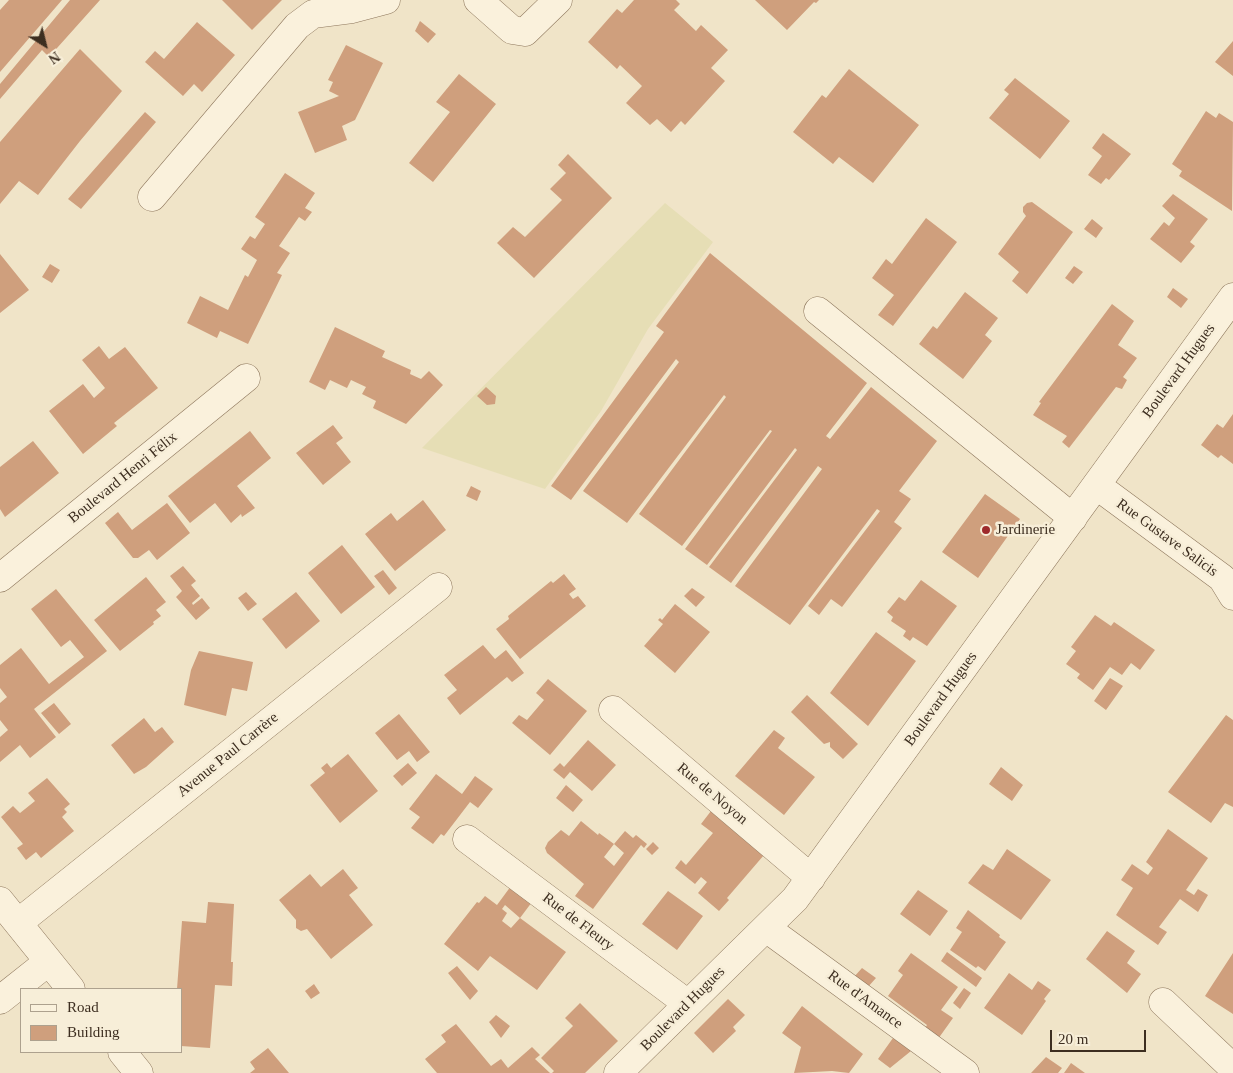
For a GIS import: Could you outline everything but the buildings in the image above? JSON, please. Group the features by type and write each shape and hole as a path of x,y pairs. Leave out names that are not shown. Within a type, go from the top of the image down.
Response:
{"street":[{"path":"152,197 298,26 313,14 352,10 386,0"},
{"path":"478,0 512,30 525,32 558,0"},
{"name":"Boulevard Hugues","path":"618,1073 795,899 1233,297"},
{"path":"818,311 1038,492 1073,518"},
{"name":"Boulevard Henri Félix","path":"0,578 246,378"},
{"name":"Rue Gustave Salicis","path":"1096,485 1222,578 1233,596"},
{"name":"Avenue Paul Carrère","path":"18,923 438,587"},
{"name":"Rue de Noyon","path":"613,710 811,878"},
{"name":"Rue de Fleury","path":"467,840 688,1004"},
{"path":"0,901 70,988"},
{"name":"Rue d'Amance","path":"766,928 965,1073"},
{"path":"0,1000 48,962"},
{"path":"1163,1002 1233,1068"},
{"path":"123,1053 139,1073"}],"shaded area":[{"path":"665,203 713,242 648,329 601,411 545,489 422,448"}],"place":[{"name":"Jardinerie","path":"986,530"}]}
